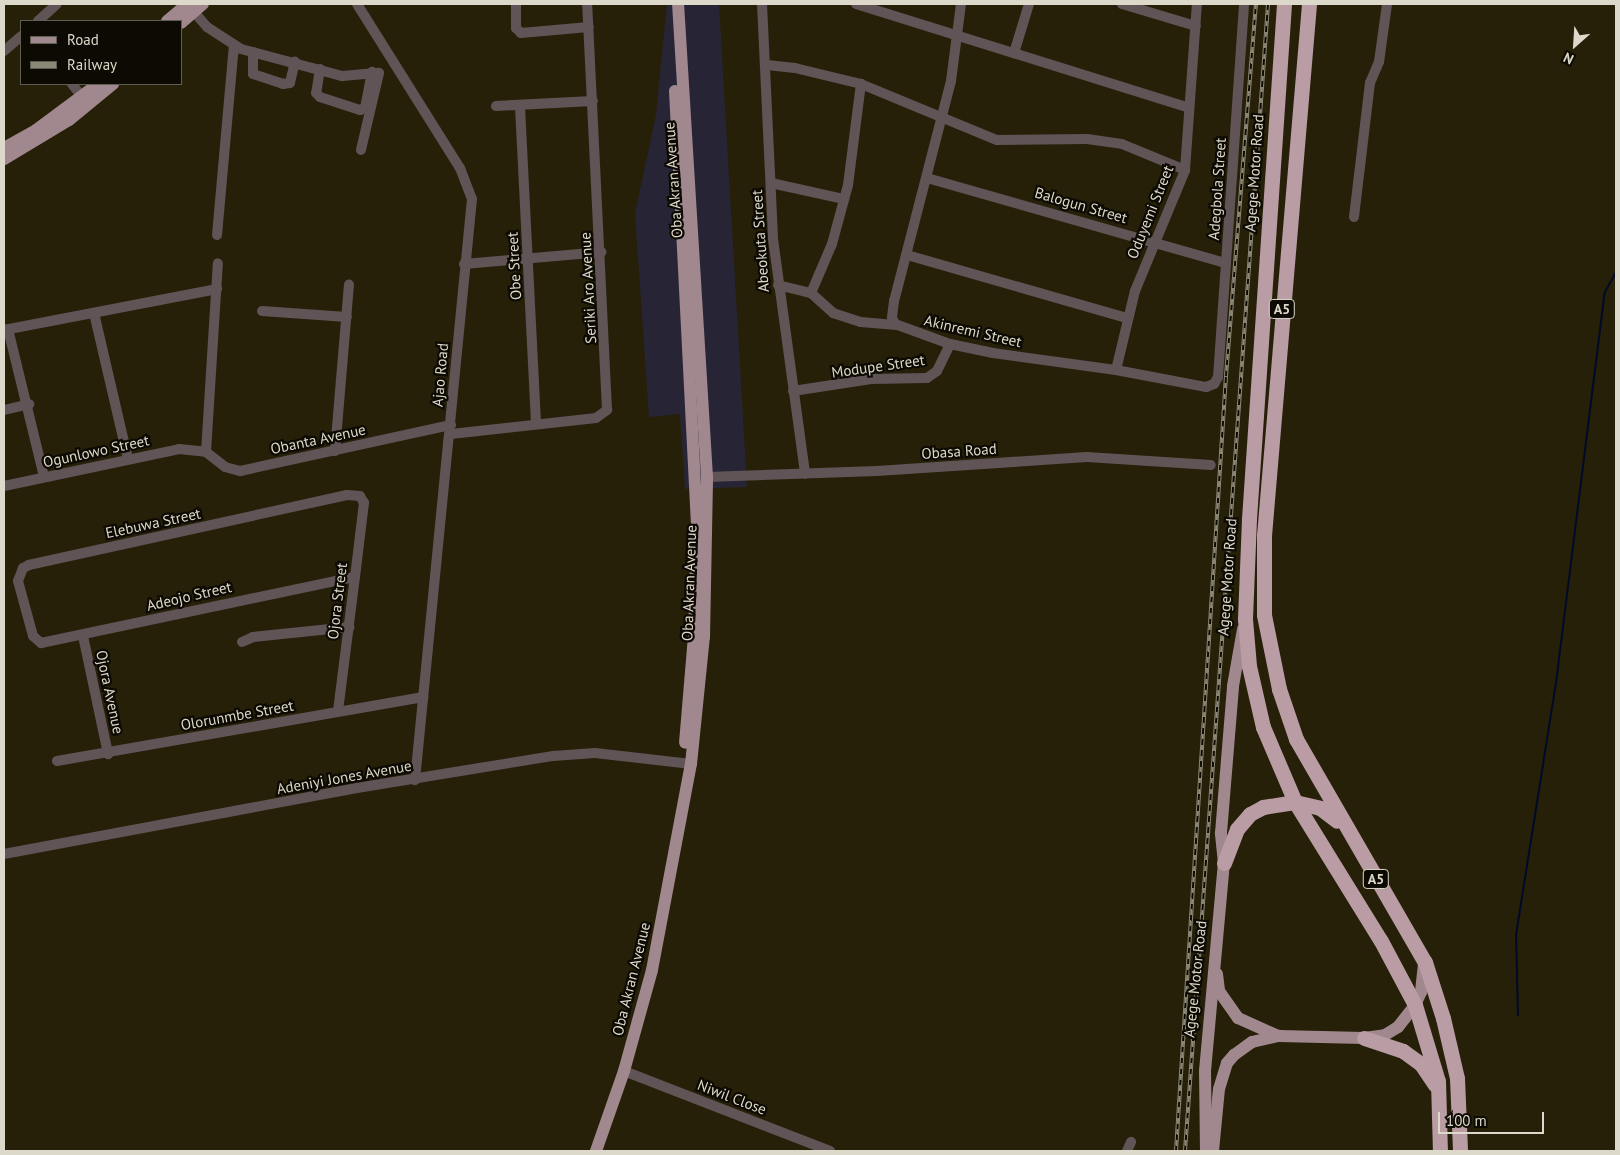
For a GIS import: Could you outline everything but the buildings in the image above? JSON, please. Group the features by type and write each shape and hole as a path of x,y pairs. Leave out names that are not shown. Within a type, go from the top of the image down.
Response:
{"highway":[{"name":"Agege Motor Road","path":"1244,619 1284,4"},
{"name":"A5","path":"1309,4 1264,535 1264,615 1287,717 1306,761 1424,962 1449,1040 1457,1078 1460,1151"},
{"name":"A5","path":"1244,619 1254,694 1263,727 1295,802 1381,941 1415,1005 1428,1042 1439,1094 1440,1151"},
{"path":"1224,863 1237,829 1250,814 1277,803 1295,802 1320,808 1345,827"},
{"path":"1364,1038 1391,1045 1412,1057 1429,1075 1439,1094"}],"main road":[{"name":"Oba Akran Avenue","path":"589,1151 646,967 687,764 694,636 697,520 671,4"},
{"name":"Oba Akran Avenue","path":"596,1151 624,1071 652,970 687,764 704,637 707,476 678,4"},
{"path":"169,20 191,6"},
{"path":"182,21 191,6"},
{"path":"4,148 36,130 97,85"},
{"path":"4,159 69,120 112,85"},
{"name":"Agege Motor Road","path":"1206,1151 1205,1071 1224,863 1221,832 1233,686 1244,619"},
{"path":"1215,959 1220,990 1227,1006 1238,1018 1278,1036"},
{"path":"1213,1151 1219,1089 1227,1063 1252,1042 1278,1036 1364,1038 1386,1035 1398,1027 1415,1005 1421,992 1424,962"}],"street":[{"path":"39,20 57,4"},
{"name":"Ajao Road","path":"357,4 468,184 472,199 464,264 451,429 416,780"},
{"path":"516,4 517,32 589,27"},
{"name":"Seriki Aro Avenue","path":"451,429 596,418 607,410 602,252 587,4"},
{"name":"Abeokuta Street","path":"762,4 767,65 771,183 778,286 805,474"},
{"path":"856,4 1187,107"},
{"path":"897,325 892,312 943,117 958,36 961,4"},
{"path":"1014,53 1028,4"},
{"path":"1122,4 1196,26"},
{"name":"Oduyemi Street","path":"1116,370 1127,318 1154,241 1185,170 1187,107 1198,4"},
{"name":"Adegbola Street","path":"1218,377 1244,4"},
{"path":"1354,217 1370,82 1379,62 1387,4"},
{"path":"191,6 207,27 234,46 342,76 372,72 379,73 362,150"},
{"path":"4,51 20,37"},
{"path":"217,235 234,46"},
{"path":"253,52 253,74 283,84 290,83 295,62"},
{"path":"767,65 795,68 861,84 1005,141 1087,139 1122,144 1185,170"},
{"path":"320,69 316,92 320,97 360,110 365,108 372,72"},
{"path":"778,286 811,293 832,244 844,199 861,84"},
{"path":"73,85 82,97"},
{"path":"496,106 520,107 594,100"},
{"name":"Obe Street","path":"520,107 536,424"},
{"name":"Balogun Street","path":"927,178 1226,263"},
{"path":"771,183 844,199"},
{"path":"464,264 602,252"},
{"path":"907,255 1127,318"},
{"path":"206,452 218,263"},
{"path":"335,451 349,285"},
{"path":"44,477 29,404 6,330 216,289"},
{"name":"Akinremi Street","path":"811,293 833,313 861,322 897,325 950,344 1039,361 1116,370 1206,387 1214,384 1218,377"},
{"path":"262,311 346,317"},
{"path":"94,313 128,459"},
{"name":"Modupe Street","path":"793,391 871,379 927,378 937,371 950,344"},
{"path":"4,410 29,404"},
{"name":"Obanta Avenue","path":"195,450 206,452 225,467 240,471 451,429"},
{"name":"Ogunlowo Street","path":"4,486 179,449 195,450"},
{"name":"Obasa Road","path":"707,476 805,474 1087,457 1211,465"},
{"name":"Elebuwa Street","path":"33,636 18,581 23,568 29,564 346,495 360,496"},
{"name":"Ojora Street","path":"338,711 364,503 360,496"},
{"name":"Adeojo Street","path":"33,636 41,643 83,636 222,603 355,577"},
{"path":"242,642 253,637 349,627"},
{"name":"Ojora Avenue","path":"83,636 108,754"},
{"name":"Olorunmbe Street","path":"57,761 108,754 423,697"},
{"name":"Adeniyi Jones Avenue","path":"4,854 512,762 595,753 687,764"},
{"name":"Niwil Close","path":"624,1071 830,1151"}],"shaded area":[{"path":"667,4 719,4 747,487 685,489 680,414 649,417 635,213 656,115"}],"waterway":[{"path":"1518,1015 1516,935 1556,683 1605,292 1616,272"}],"railway":[{"path":"1176,1151 1226,376 1256,4"},
{"path":"1185,1151 1268,4"}]}
